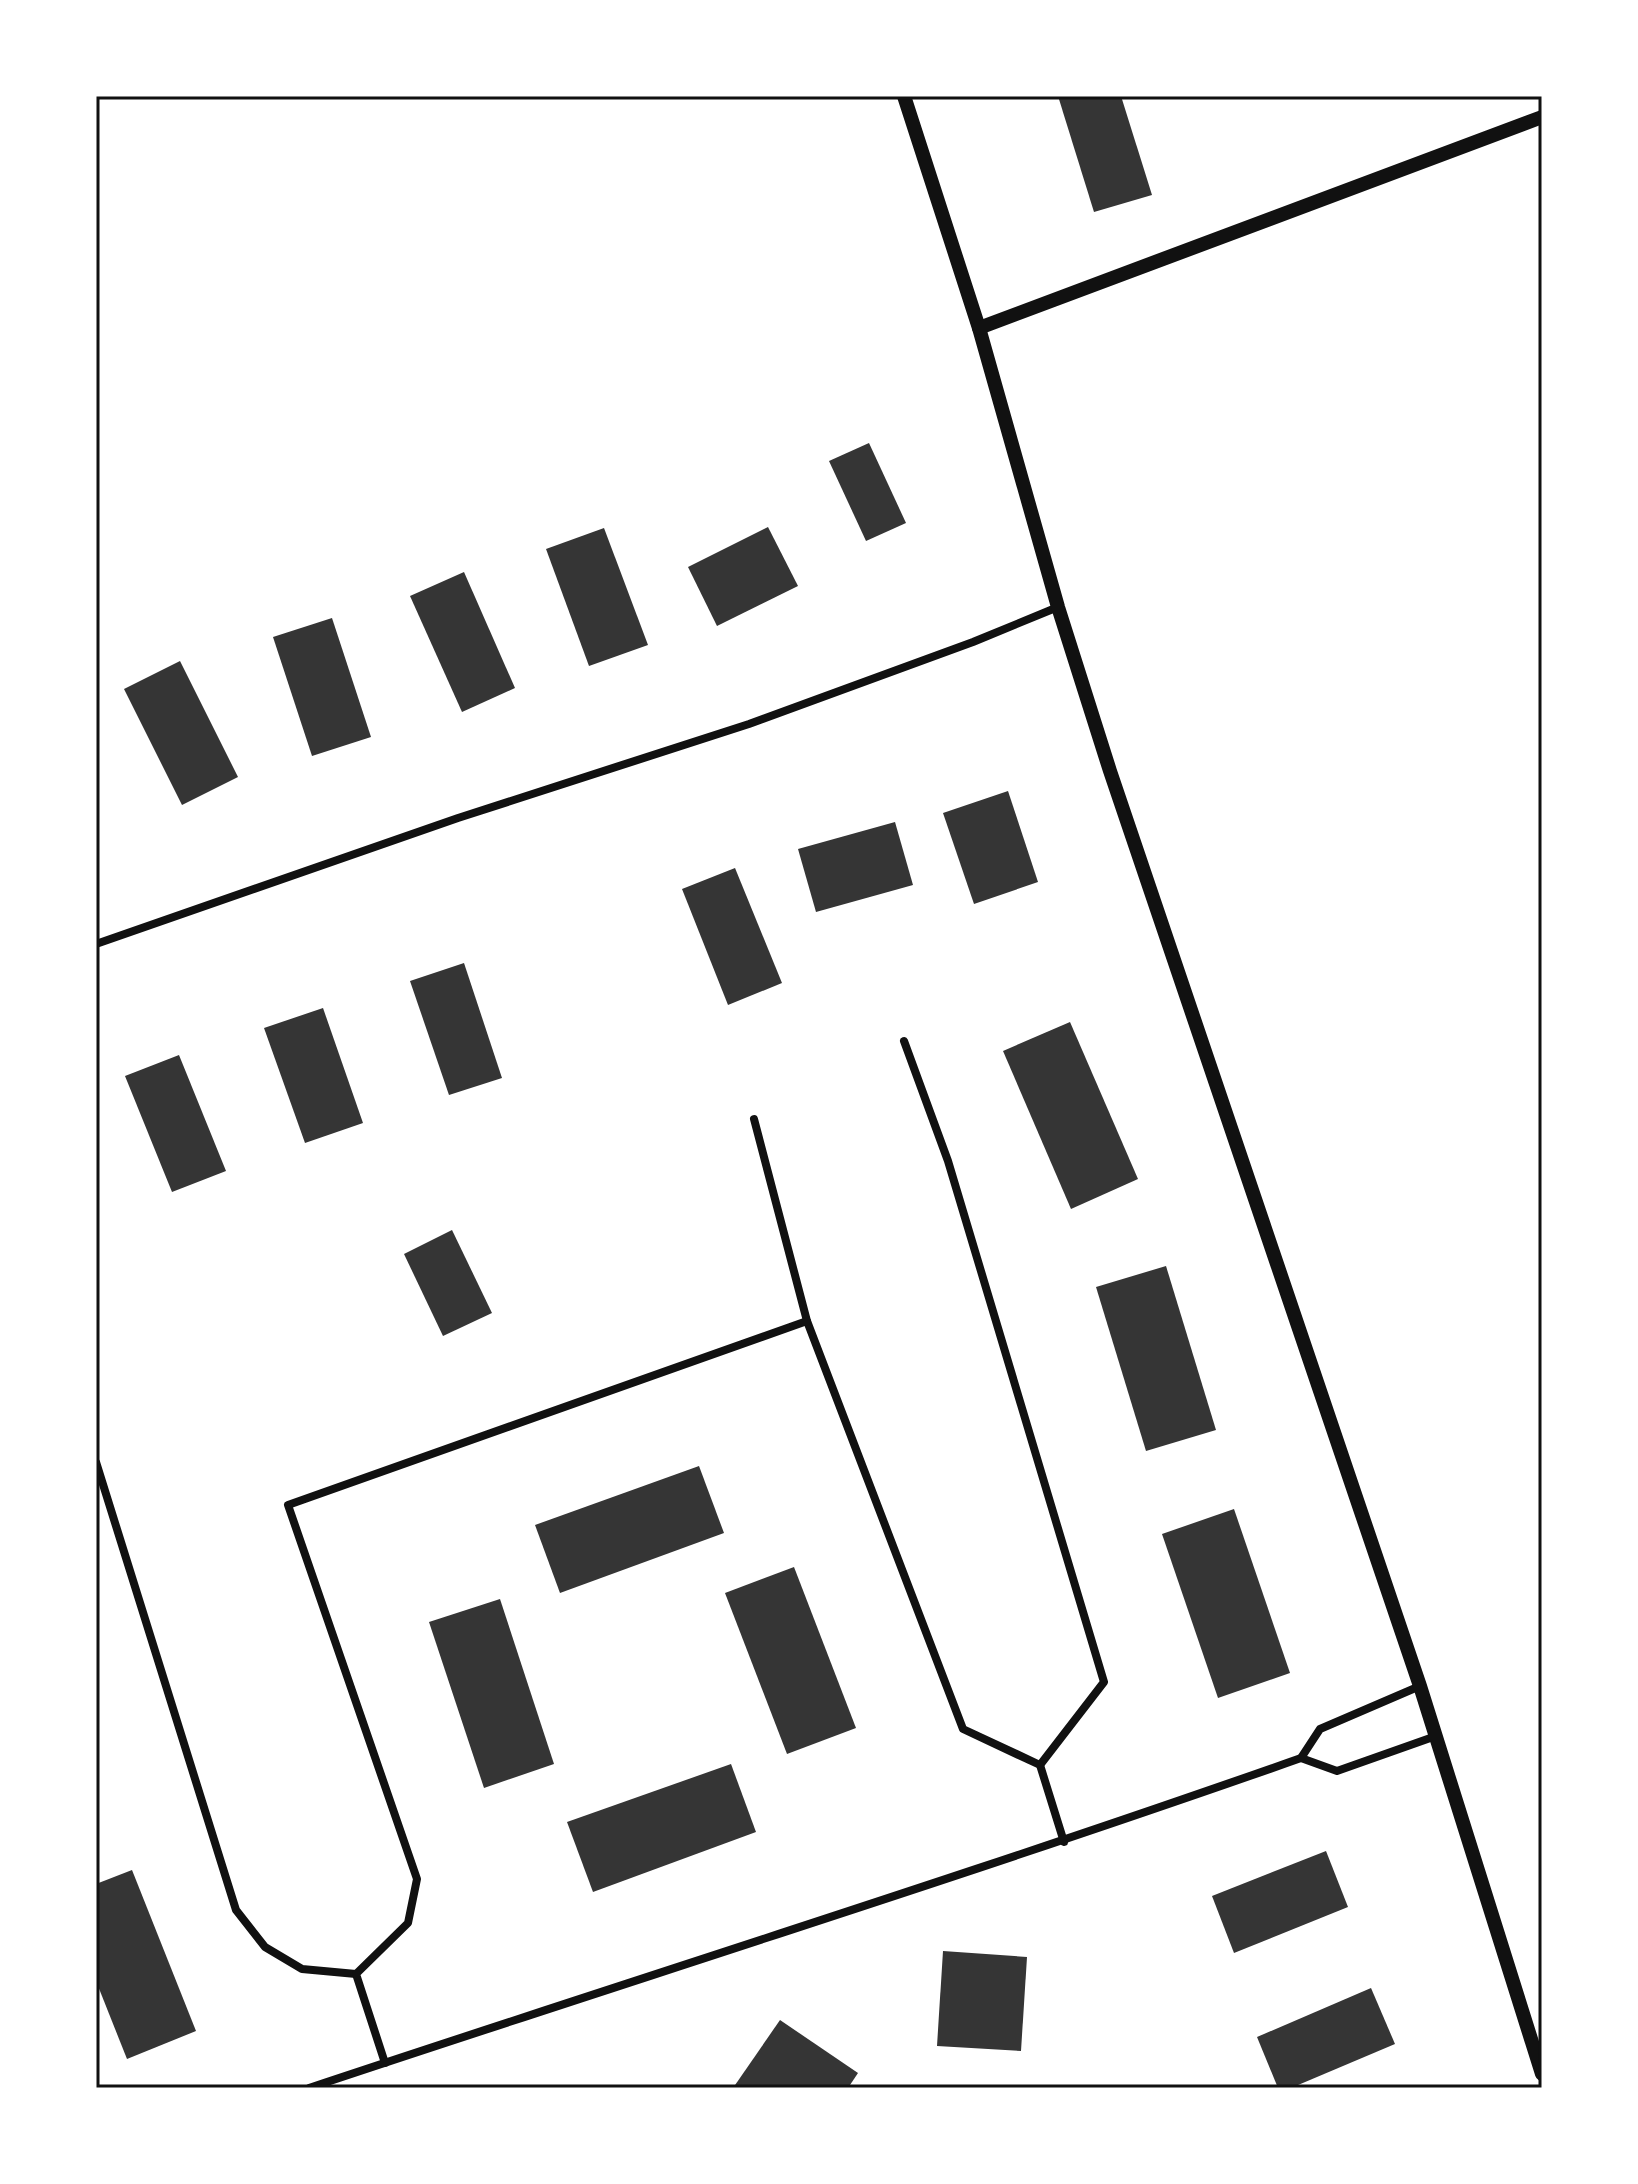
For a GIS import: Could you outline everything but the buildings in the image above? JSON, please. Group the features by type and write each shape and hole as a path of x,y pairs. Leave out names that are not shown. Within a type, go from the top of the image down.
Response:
{"street":[{"path":"904,96 979,328 1058,607 1125,816 1420,1686 1542,2074"},
{"path":"979,328 1542,117"},
{"path":"96,944 458,818 749,724 973,642 1058,607"},
{"path":"904,1041 948,1161 1104,1682 1040,1765"},
{"path":"754,1119 807,1321 963,1729 1040,1765 1064,1842"},
{"path":"96,1462 236,1910 265,1947 302,1969 356,1974 408,1923 417,1879 288,1505 807,1321"},
{"path":"309,2088 878,1899 1064,1842 1301,1758 1320,1729 1420,1686"},
{"path":"1301,1758 1337,1771 1436,1736"},
{"path":"356,1974 385,2063"}]}
